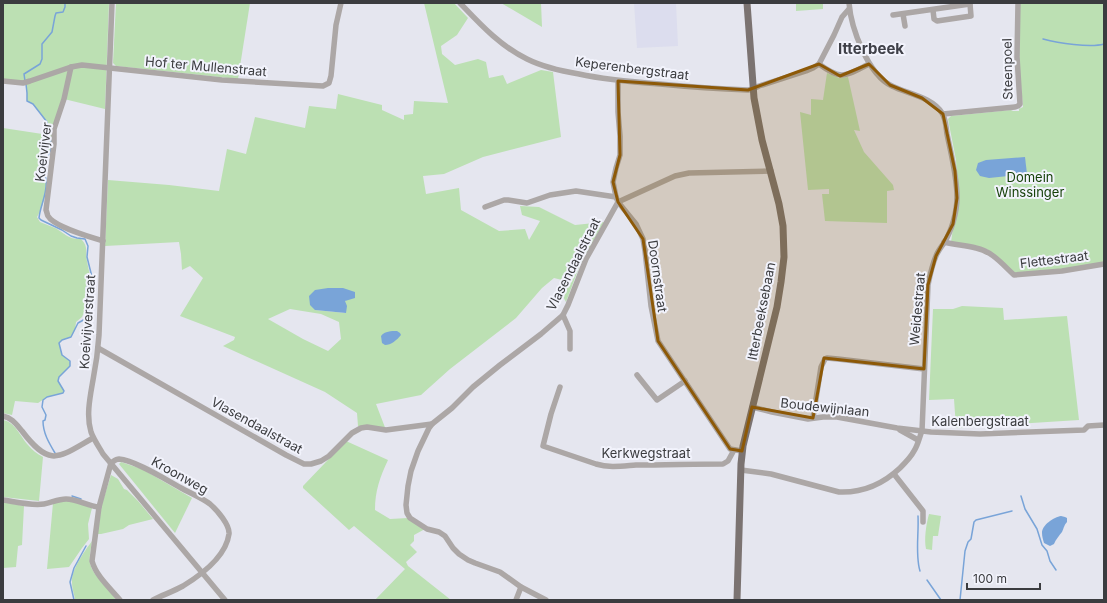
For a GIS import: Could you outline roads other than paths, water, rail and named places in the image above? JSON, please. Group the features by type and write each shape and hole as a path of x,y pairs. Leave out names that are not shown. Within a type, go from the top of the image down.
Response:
{"main road":[{"name":"Itterbeeksebaan","path":"737,600 742,451 777,307 782,282 784,257 783,226 779,204 762,140 753,89 747,3"}],"street":[{"path":"110,69 112,3"},
{"name":"Hof ter Mullenstraat","path":"3,81 24,83 30,82 70,67 82,65 222,80 326,85 329,83 331,76 336,25 341,3"},
{"name":"Keperenbergstraat","path":"460,3 490,34 507,47 527,59 552,69 618,81 711,88 753,89"},
{"name":"Steenpoel","path":"943,114 1015,107 1020,104 1017,56 1018,3"},
{"path":"893,16 970,4 971,16 937,21 934,19 933,10"},
{"path":"753,89 813,68 819,64 849,6"},
{"path":"849,6 856,35 869,64 883,80 890,85 922,98 932,104 943,114"},
{"path":"903,14 905,26"},
{"path":"819,64 840,76 852,73 869,64"},
{"name":"Koeivijver","path":"70,67 64,99 54,129 54,144 46,210 48,217 55,223 103,241"},
{"name":"Koeivijverstraat","path":"110,69 98,348 89,404 91,430 93,438 103,454 225,600"},
{"path":"617,199 614,182 620,156 618,81"},
{"name":"Weidestraat","path":"922,431 929,278 936,256 953,224 957,198 955,171 943,114"},
{"path":"485,207 504,200 527,202 550,195 576,191 617,199 675,176 689,173 771,171"},
{"name":"Vlasendaalstraat","path":"98,348 286,455 304,464 311,464 321,461 329,456 352,433 361,428 367,427 386,430 430,426 452,408 473,387 563,315 568,306 586,258 617,199"},
{"name":"Doornstraat","path":"617,199 636,224 643,239 651,306 658,341 730,449 734,450"},
{"name":"Flettestraat","path":"944,242 977,248 989,252 1014,275 1062,271 1104,264"},
{"path":"563,315 570,331 570,349"},
{"path":"813,418 821,367 825,359 838,359 924,369"},
{"path":"637,375 657,400 685,381"},
{"name":"Kerkwegstraat","path":"560,387 551,414 544,446 596,464 614,467 630,465 723,464 728,461 734,450"},
{"name":"Boudewijnlaan","path":"752,407 808,419 823,416 837,417 922,431"},
{"path":"3,416 14,422 39,451 48,455 57,457 64,455 93,438"},
{"name":"Kalenbergstraat","path":"741,470 771,474 827,489 845,492 859,491 875,486 894,474 914,452 922,431 987,434 1084,430 1088,426 1104,425"},
{"path":"430,426 418,451 411,471 406,505 407,513 410,518 427,529 439,532 445,536 453,548 468,560 500,572 521,587 546,600"},
{"name":"Boudewijnlaan","path":"897,428 918,440"},
{"path":"734,450 742,451"},
{"name":"Kroonweg","path":"111,463 118,459 127,460 143,467 208,503 220,516 228,528 227,541 224,550 219,557 202,572"},
{"path":"111,463 99,507 92,561 97,573 120,600"},
{"path":"894,474 923,511 923,522"},
{"path":"3,500 44,504 67,498 99,507"},
{"path":"153,600 183,586 202,572"},
{"path":"516,600 521,587"}],"water":[{"path":"1025,157 1027,174 989,178 980,176 976,170 978,163 986,160"},
{"path":"343,288 355,292 355,298 345,301 347,306 346,313 315,310 310,305 309,296 315,290"},
{"path":"397,331 401,335 396,340 387,345 382,343 381,336 384,333"},
{"path":"1061,516 1067,518 1067,522 1054,544 1050,546 1044,543 1042,533 1044,527 1055,518"}],"waterway":[{"path":"25,81 24,74 40,64 42,59 42,44 52,32 56,13 63,12 65,3"},
{"path":"1043,39 1083,45 1104,44"},
{"path":"26,84 27,101 33,104 47,122 49,136 51,139 51,150 42,171 46,178 46,185 39,218 71,236 85,239 88,246 87,257 92,277 86,290 91,296 87,318 78,323 71,337 62,340 59,343 62,355 70,361 70,366 59,377 58,381 64,391 63,393 47,397 43,400 42,407 46,415 45,420 43,421 44,430 55,453"},
{"path":"72,496 81,499"},
{"path":"1021,496 1025,509 1037,529 1042,545 1047,551 1050,561 1056,570"},
{"path":"960,600 965,551 968,542 971,539 974,522 976,520 1012,511"},
{"path":"918,516 917,551 920,571"},
{"path":"74,600 70,582 74,568 86,546"},
{"path":"927,580 941,600"}],"district":[{"name":"Itterbeek","path":"871,49"}],"park label":[{"name":"Domein Winssinger","path":"1030,184"}]}
